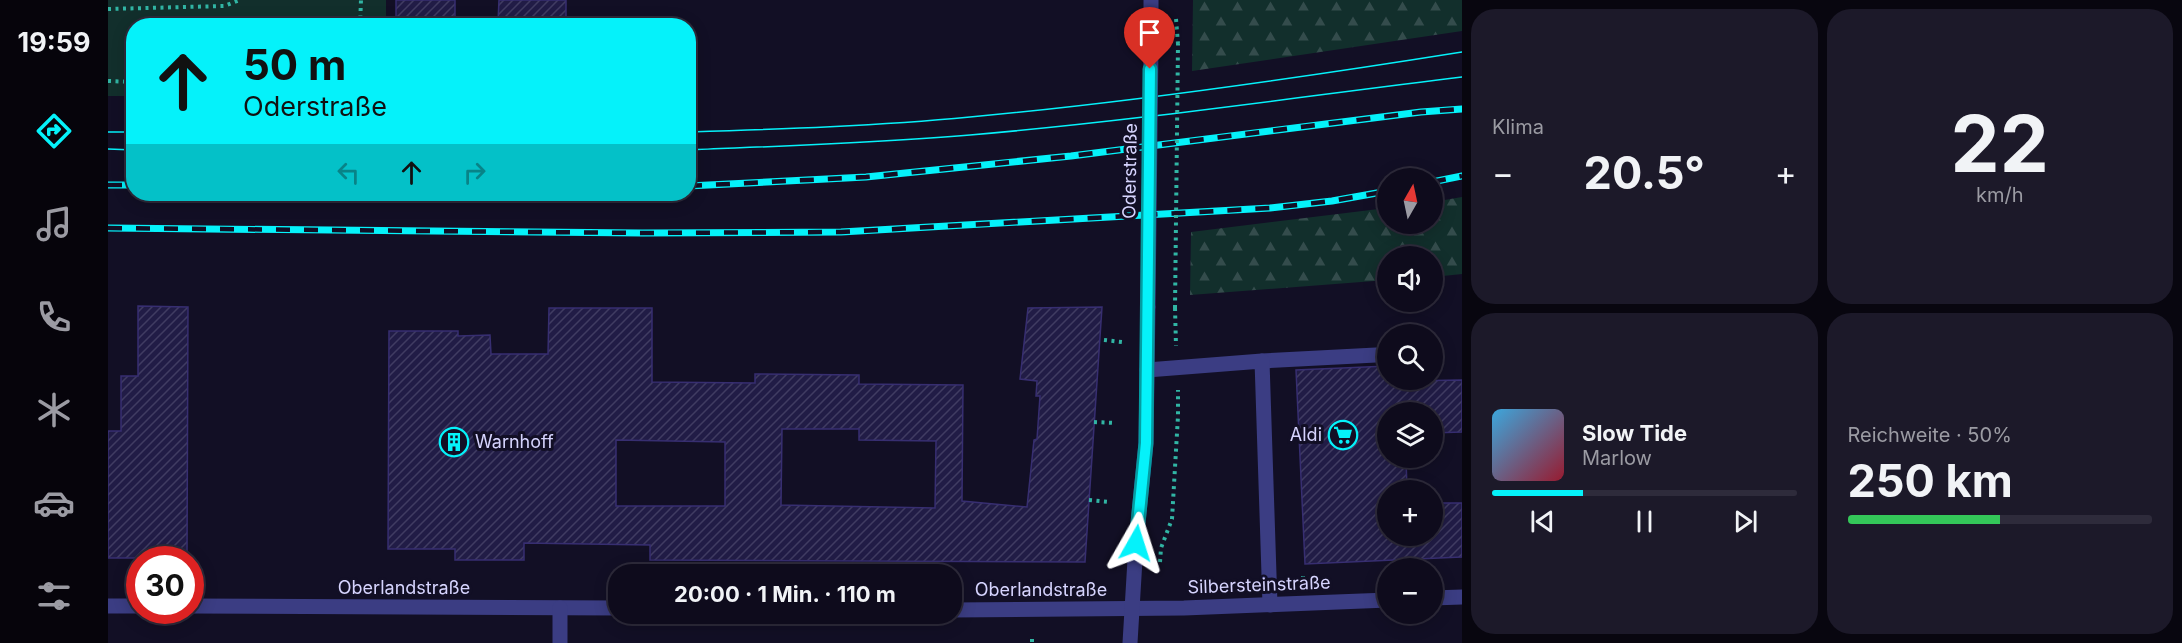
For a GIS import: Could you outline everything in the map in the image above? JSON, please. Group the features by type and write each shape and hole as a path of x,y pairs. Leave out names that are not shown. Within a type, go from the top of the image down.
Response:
{"street":[{"name":"Oderstraße","path":"1130,643 1136,543 1146,443 1151,0"},
{"path":"1147,370 1376,355"},
{"path":"1262,361 1270,605"},
{"path":"1443,598 1462,597"},
{"name":"Silbersteinstraße","path":"1132,609 1377,600"},
{"path":"108,606 126,606"},
{"name":"Oberlandstraße","path":"204,606 608,608"},
{"path":"560,608 560,643"},
{"name":"Oberlandstraße","path":"962,610 1132,609"}],"path":[{"path":"108,9 224,6 240,0"},
{"path":"360,18 361,0"},
{"path":"1160,561 1161,548 1173,519 1178,416 1175,308 1178,44 1175,12"},
{"path":"108,81 126,81"},
{"path":"1104,340 1122,342"},
{"path":"1094,422 1116,423"},
{"path":"1089,500 1110,502"},
{"path":"1303,572 1303,579"}],"green space":[{"path":"108,0 386,0 386,18 126,18 126,96 108,96"},
{"path":"1193,0 1462,0 1462,31 1192,71"},
{"path":"1462,197 1462,274 1443,276 1443,246 1377,246 1377,281 1190,295 1191,232 1377,209 1377,234 1443,234 1443,200"}],"building":[{"path":"396,0 455,0 455,18 396,18"},
{"path":"499,0 566,0 566,18 498,18"},
{"path":"138,306 188,307 187,546 126,546 126,558 108,558 108,431 121,431 121,376 138,376"},
{"path":"1102,307 1085,562 650,560 650,545 524,543 524,560 455,560 455,549 388,549 389,331 458,331 458,336 490,335 491,354 548,354 549,308 652,308 652,382 755,383 755,374 859,375 859,384 963,385 962,501 1027,507 1034,440 1037,439 1040,396 1036,396 1037,381 1020,379 1028,308","holes":["782,429 859,429 859,440 936,441 935,508 781,505","616,440 725,442 725,506 616,506"]},
{"name":"Aldi","path":"1377,366 1377,390 1443,390 1443,380 1462,380 1462,432 1443,433 1443,402 1377,402 1377,468 1406,468 1407,480 1377,480 1377,546 1443,546 1443,503 1462,503 1462,557 1377,558 1377,561 1305,564 1296,370"}],"tram line":[{"path":"696,132 865,125 1032,111 1217,89 1462,52"},
{"path":"696,150 970,135 1154,116 1462,77"},
{"path":"108,132 126,132"},
{"path":"108,149 126,150"}],"railway":[{"path":"696,186 866,177 1071,156 1421,112 1462,109"},
{"path":"1443,180 1462,176"},
{"path":"108,185 126,185"},
{"path":"108,228 642,233 841,232 1270,208 1377,193"}],"place":[{"name":"Aldi","path":"1343,435"},
{"name":"Warnhoff","path":"454,442"}],"route":[{"path":"1136,543 1146,443 1150,69"}]}
